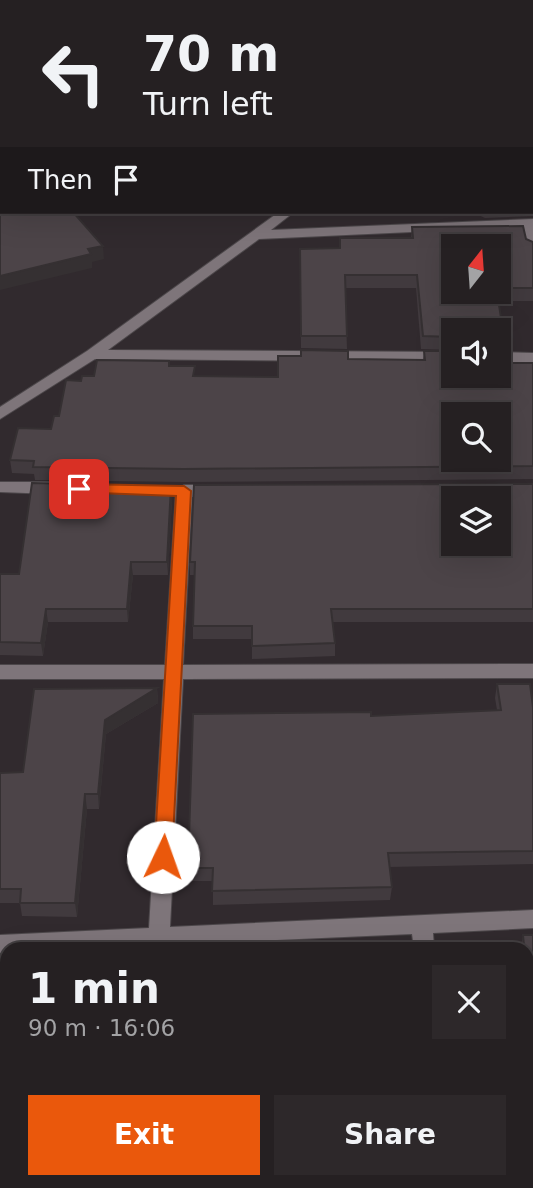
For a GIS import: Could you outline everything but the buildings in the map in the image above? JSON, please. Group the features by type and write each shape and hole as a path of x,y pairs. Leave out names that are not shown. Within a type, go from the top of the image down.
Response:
{"street":[{"path":"0,414 92,354 284,214"},
{"path":"253,235 530,223 533,249"},
{"path":"92,354 441,357"},
{"path":"511,358 533,358"},
{"path":"0,487 66,488"},
{"path":"159,936 172,673 177,491 240,491"},
{"path":"0,672 533,671"},
{"path":"40,942 533,919"},
{"path":"422,923 424,942"}],"route":[{"path":"79,489 184,491 163,857"}]}
